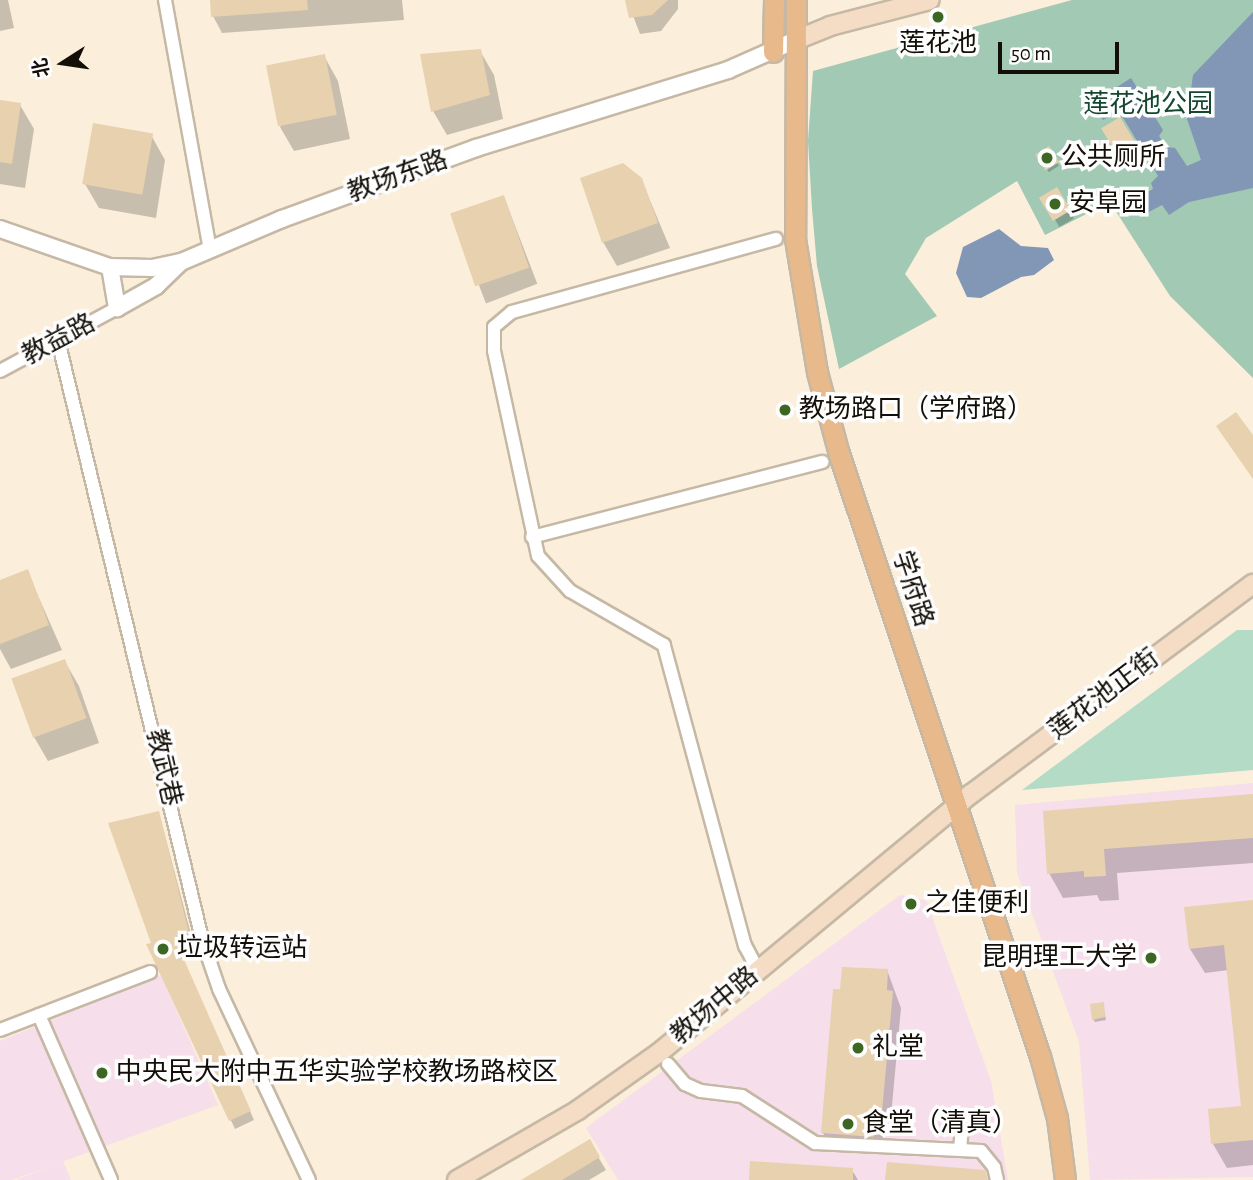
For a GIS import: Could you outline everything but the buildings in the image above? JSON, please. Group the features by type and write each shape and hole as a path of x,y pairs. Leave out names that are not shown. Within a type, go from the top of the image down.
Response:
{"main road":[{"path":"774,0 774,52"},
{"name":"学府路","path":"796,0 795,239 817,372 839,454 1040,1056 1057,1118 1065,1180"},
{"path":"796,40 830,26 930,0"},
{"name":"莲花池正街","path":"957,807 1253,584"},
{"name":"教场中路","path":"457,1180 578,1110 660,1052 957,807"}],"street":[{"path":"165,0 210,250"},
{"name":"教场东路","path":"0,229 110,267 152,268 181,262 476,148 774,52 796,40"},
{"path":"758,970 745,946 664,645 570,591 538,556 531,537 494,351 494,327 512,313 776,239"},
{"path":"110,267 117,308 156,286 181,262"},
{"name":"教益路","path":"0,371 117,308"},
{"name":"教武巷","path":"58,340 202,939 219,989 309,1180"},
{"path":"531,537 822,462"},
{"path":"0,1030 150,972"},
{"path":"39,1016 111,1180"},
{"path":"668,1064 685,1084 701,1091 742,1096 815,1143 981,1151 993,1167 996,1180"},
{"path":"960,1150 962,1127"}],"shaded area":[{"name":"昆明理工大学","path":"1253,783 1253,1177 1090,1180 1079,1042 1017,873 1015,805"},
{"name":"昆明理工大学","path":"900,895 926,900 991,1081 1008,1180 618,1180 586,1128"},
{"name":"中央民大附中五华实验学校教场路校区","path":"161,975 218,1105 12,1180 0,1180 0,1041"},
{"path":"63,1161 71,1180 16,1180"}],"green space":[{"name":"莲花池公园","path":"1072,0 1253,0 1253,378 1170,296 1110,202 1045,235 1017,181 926,238 905,274 937,316 839,369 817,266 812,209 808,141 813,71"},
{"path":"1237,630 1253,630 1253,770 1022,790"}],"water":[{"path":"1253,12 1253,188 1189,202 1169,215 1162,205 1145,214 1136,198 1153,189 1151,183 1158,176 1119,111 1103,120 1092,103 1131,78 1163,130 1159,136 1166,147 1175,148 1187,166 1201,160 1187,119 1193,75"},
{"path":"999,229 1021,246 1048,248 1054,260 1034,275 1021,277 981,298 967,297 956,273 963,247"}],"place":[{"name":"莲花池","path":"938,17"},
{"name":"公共厕所","path":"1047,158"},
{"name":"安阜园","path":"1055,204"},
{"name":"教场路口（学府路）","path":"785,410"},
{"name":"之佳便利","path":"911,904"},
{"name":"垃圾转运站","path":"163,949"},
{"name":"昆明理工大学","path":"1151,958"},
{"name":"礼堂","path":"858,1048"},
{"name":"中央民大附中五华实验学校教场路校区","path":"102,1073"},
{"name":"食堂（清真）","path":"848,1124"}]}
